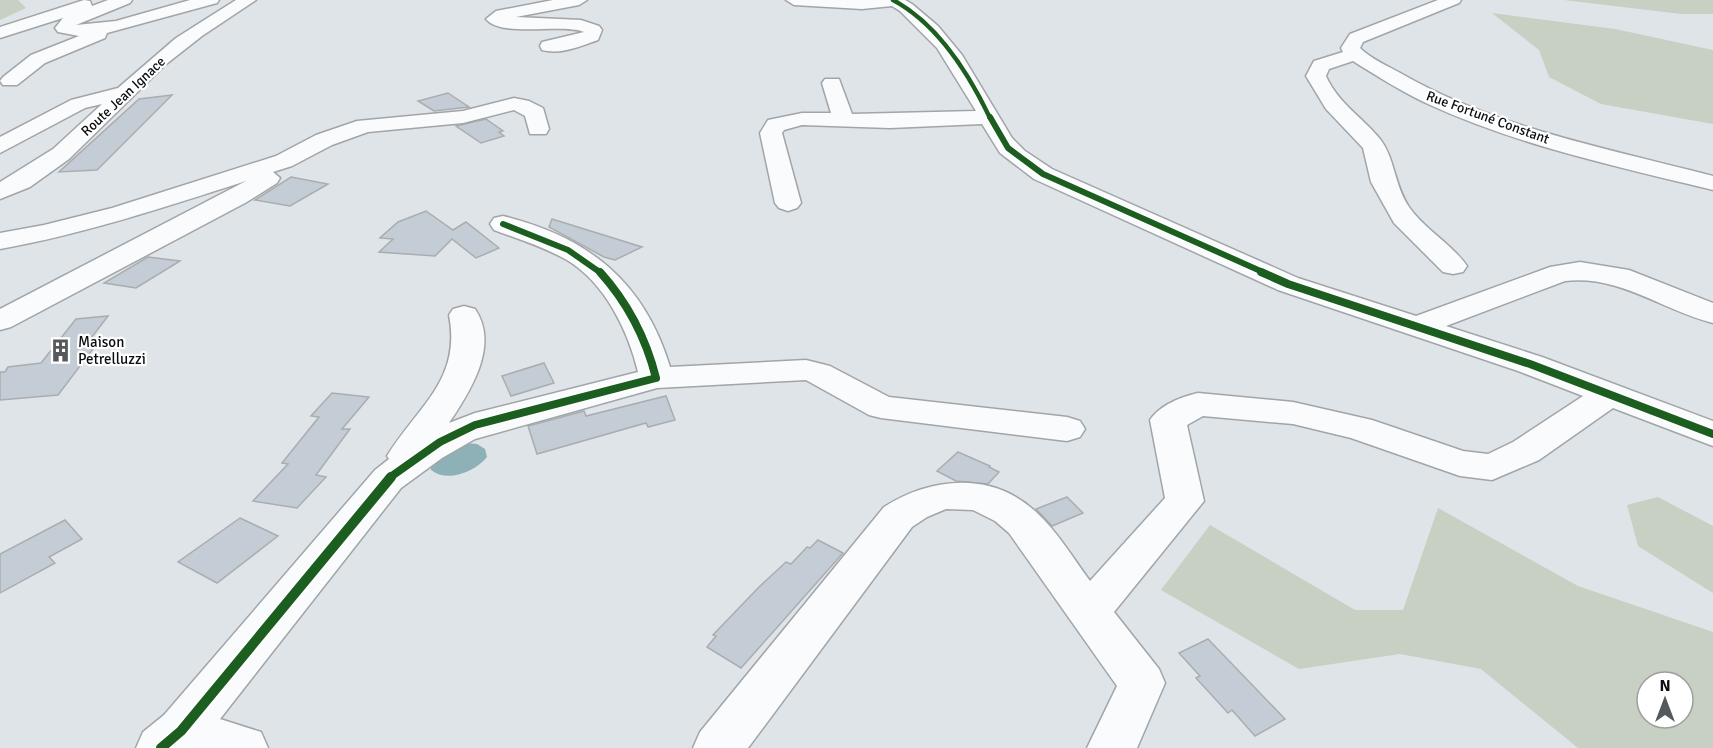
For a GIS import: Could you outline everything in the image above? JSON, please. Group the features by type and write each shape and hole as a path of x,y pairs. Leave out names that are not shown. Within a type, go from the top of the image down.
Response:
{"street":[{"path":"0,23 46,0"},
{"path":"0,33 100,0"},
{"path":"124,0 71,20 64,28 81,31 111,27 211,0"},
{"name":"Route Jean Ignace","path":"0,192 42,169 184,40 248,0"},
{"path":"549,46 586,39 592,36 592,30 581,25 504,22 495,19 502,15 579,0"},
{"path":"794,0 862,3 894,0 911,10 946,48 1000,136 1012,151 1043,174 1260,273 1530,364 1713,434"},
{"path":"1453,0 1356,38 1350,48 1355,54 1321,65 1316,76 1331,106 1372,143 1377,152 1383,183 1416,234 1453,266"},
{"path":"10,81 38,58 111,27"},
{"name":"Rue Fortuné Constant","path":"1355,54 1397,80 1450,106 1553,141 1713,183"},
{"path":"832,83 844,121"},
{"path":"0,146 78,104 127,92"},
{"path":"0,241 75,226 284,161 324,140 365,126 463,117 508,104 522,105 536,113 538,129"},
{"path":"788,203 771,130 776,125 792,120 990,117"},
{"path":"0,321 236,198 269,177 284,161"},
{"path":"503,224 575,255 597,270 632,315 651,354 656,378"},
{"path":"1415,327 1560,273 1578,269 1615,274 1713,314"},
{"path":"171,739 388,479 462,374 470,349 468,327 464,315"},
{"path":"388,479 454,433 539,407 656,378 806,370 818,373 881,407 1066,429"},
{"path":"1089,612 1185,501 1168,420 1198,404 1293,413 1359,428 1460,463 1492,467 1526,452 1610,394"},
{"path":"718,748 898,517 928,498 956,495 987,499 1005,507 1023,523 1142,683 1112,748"},
{"path":"171,739 243,748"}],"shaded area":[{"path":"0,0 18,0 26,8 0,20"},
{"path":"1564,0 1713,0 1713,14 1681,14"},
{"path":"1492,13 1615,29 1713,50 1713,124 1601,104 1549,77 1539,50"},
{"path":"1658,497 1713,526 1713,593 1638,546 1627,505"},
{"path":"1438,508 1578,586 1713,632 1713,748 1578,748 1481,669 1400,654 1299,669 1161,590 1210,525 1355,610 1403,610"}],"water":[{"path":"464,443 477,444 485,449 487,457 468,471 453,476 445,476 431,470 431,465"}],"building":[{"path":"448,93 469,107 434,111 418,101"},
{"path":"172,95 97,170 59,172 139,99"},
{"path":"486,119 503,131 499,132 504,136 481,143 456,126"},
{"path":"291,177 328,184 290,206 255,200"},
{"path":"426,211 453,230 466,222 499,248 476,258 452,239 435,256 379,252 393,239 380,238 398,222"},
{"path":"552,219 642,247 615,260 604,257 549,227"},
{"path":"148,257 180,261 136,288 104,283"},
{"name":"Maison Petrelluzzi","path":"108,316 85,346 96,345 58,395 0,400 0,372 5,372 8,367 41,363 76,319"},
{"path":"544,363 554,383 511,396 502,376"},
{"path":"332,393 369,397 342,429 350,429 316,475 326,477 297,508 253,501 288,464 282,463 319,417 311,416"},
{"path":"666,396 675,420 648,427 646,423 537,454 528,426 584,411 586,416"},
{"path":"958,452 999,472 988,484 956,481 937,471"},
{"path":"1067,497 1083,513 1052,526 1036,509"},
{"path":"240,518 278,536 217,583 178,562"},
{"path":"65,520 82,539 49,557 55,563 0,593 0,554"},
{"path":"818,540 843,553 741,668 707,647 716,636 713,635 759,587 786,562 791,564 807,547 810,548"},
{"path":"1208,639 1285,719 1255,736 1232,710 1228,713 1196,678 1200,676 1179,653"}],"cycle path":[{"path":"893,0 906,7 932,30 965,75 1004,143 1027,164 1043,174 1288,284 1530,364 1713,434"},
{"path":"161,748 181,731 388,479 398,471 440,442 475,425 656,378 647,347 630,314 621,298 599,271 568,250 503,224"}],"place":[{"name":"Maison Petrelluzzi","path":"60,351"}]}
